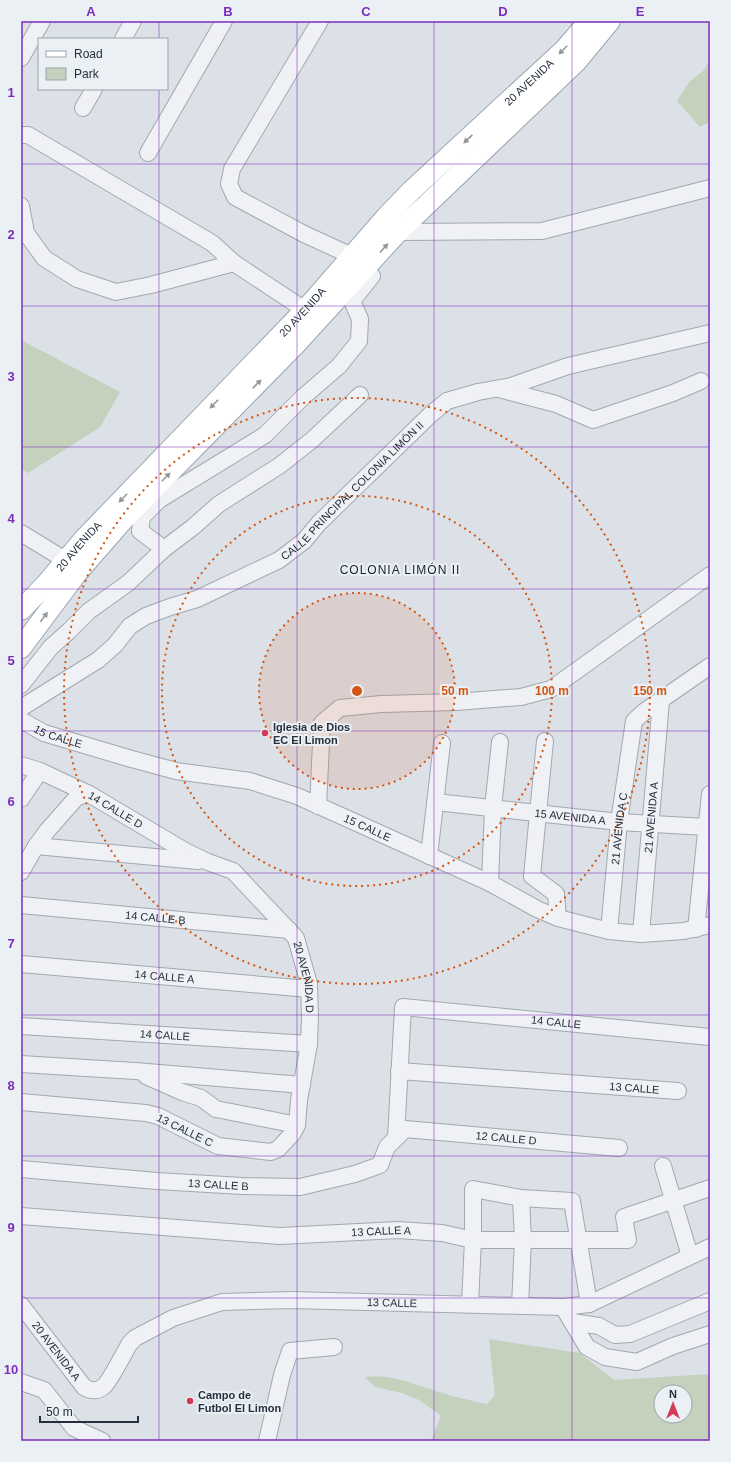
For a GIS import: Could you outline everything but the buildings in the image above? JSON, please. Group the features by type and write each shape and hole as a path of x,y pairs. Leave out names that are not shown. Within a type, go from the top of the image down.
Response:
{"main road":[{"name":"20 AVENIDA","path":"21,648 77,573 125,518 296,344 359,262 386,217 411,190 565,49 589,21"},
{"name":"20 AVENIDA","path":"21,610 84,538 305,310 359,262 398,232 577,61 610,21"}],"street":[{"path":"21,58 42,21"},
{"path":"124,38 133,21"},
{"path":"148,152 224,21"},
{"path":"164,549 140,531 142,517 159,500 265,435 303,397 339,366 359,341 360,319 352,301 372,276 359,262 236,198 229,184 232,169 320,21"},
{"path":"83,108 93,90"},
{"path":"21,135 28,135 212,243 234,263 305,310"},
{"path":"398,232 542,230 710,188"},
{"path":"21,206 26,233 44,258 78,279 116,292 151,285 234,263"},
{"name":"CALLE PRINCIPAL COLONIA LIMÓN II","path":"21,708 98,660 115,645 130,626 146,616 197,599 279,560 304,541 319,522 430,415 447,401 478,392 511,386 568,366 710,333"},
{"path":"496,388 556,404 593,420 673,393 701,381"},
{"path":"21,684 50,647 70,631 89,611 128,583 164,549 188,531 219,504 279,466 312,440 360,395"},
{"path":"21,534 65,560"},
{"path":"318,806 322,723 340,708 381,704 456,702 521,697 551,689 710,575"},
{"path":"661,701 710,666"},
{"name":"21 AVENIDA C","path":"608,931 619,822 632,726 636,718 661,701"},
{"name":"21 AVENIDA A","path":"641,934 661,701"},
{"name":"15 CALLE","path":"21,720 44,733 128,758 176,771 250,781 297,796 490,884 537,909 558,918 608,931 641,934 661,934 703,927"},
{"path":"490,884 494,808 500,742"},
{"path":"545,742 532,876 556,894 558,918"},
{"path":"430,856 442,743"},
{"name":"14 CALLE D","path":"21,765 40,771 89,794 185,851 208,862"},
{"path":"21,800 40,771"},
{"path":"21,872 36,846 47,831 78,797 89,794"},
{"path":"703,927 706,827 710,794"},
{"name":"15 AVENIDA A","path":"436,802 619,822 706,827"},
{"path":"36,846 208,862"},
{"name":"20 AVENIDA D","path":"208,862 232,871 296,938 309,989 310,1017 309,1044 295,1129"},
{"name":"14 CALLE B","path":"21,905 289,930"},
{"name":"14 CALLE A","path":"21,964 309,989"},
{"name":"14 CALLE","path":"399,1071 403,1007 710,1037"},
{"name":"14 CALLE","path":"21,1026 309,1044"},
{"path":"21,1064 135,1071 302,1085"},
{"path":"135,1071 182,1092 201,1098 216,1109 295,1129"},
{"path":"396,1138 399,1071"},
{"name":"13 CALLE","path":"399,1071 678,1091"},
{"name":"13 CALLE C","path":"21,1102 146,1112 158,1116 218,1146 271,1152 278,1149 295,1129"},
{"name":"12 CALLE D","path":"396,1138 405,1129 619,1148"},
{"name":"13 CALLE B","path":"21,1169 157,1181 242,1186 300,1187 355,1174 380,1165 387,1147 396,1138"},
{"path":"663,1166 690,1256"},
{"name":"13 CALLE A","path":"21,1216 280,1236 398,1230 442,1233 473,1240 628,1240 624,1217 710,1188"},
{"path":"470,1304 473,1240 473,1190 521,1198 572,1201 577,1240 589,1304"},
{"path":"520,1306 523,1240 521,1198"},
{"name":"13 CALLE","path":"96,1390 105,1386 130,1342 134,1338 173,1318 222,1302 291,1300 563,1307 589,1304 710,1247"},
{"path":"572,1322 599,1326 615,1335 630,1334 710,1301"},
{"name":"20 AVENIDA A","path":"21,1305 84,1387 88,1390 96,1390"},
{"path":"563,1307 587,1347 605,1357 637,1362 673,1346 710,1334"},
{"path":"268,1441 282,1375 290,1351 334,1348"},
{"path":"21,1382 44,1390 74,1428 102,1441"}],"green space":[{"path":"710,61 710,122 700,127 677,101 690,81 703,71"},
{"path":"21,340 120,392 100,427 28,473 21,469"},
{"path":"489,1339 580,1353 614,1380 710,1374 710,1441 431,1441 441,1416 419,1400 402,1393 375,1387 365,1377 374,1376 392,1378 410,1382 449,1395 487,1404 495,1395"}],"place":[{"name":"Iglesia de Dios EC El Limon","path":"265,733"},
{"name":"Campo de Futbol El Limon","path":"190,1401"}],"district":[{"name":"COLONIA LIMÓN II","path":"400,570"}]}
